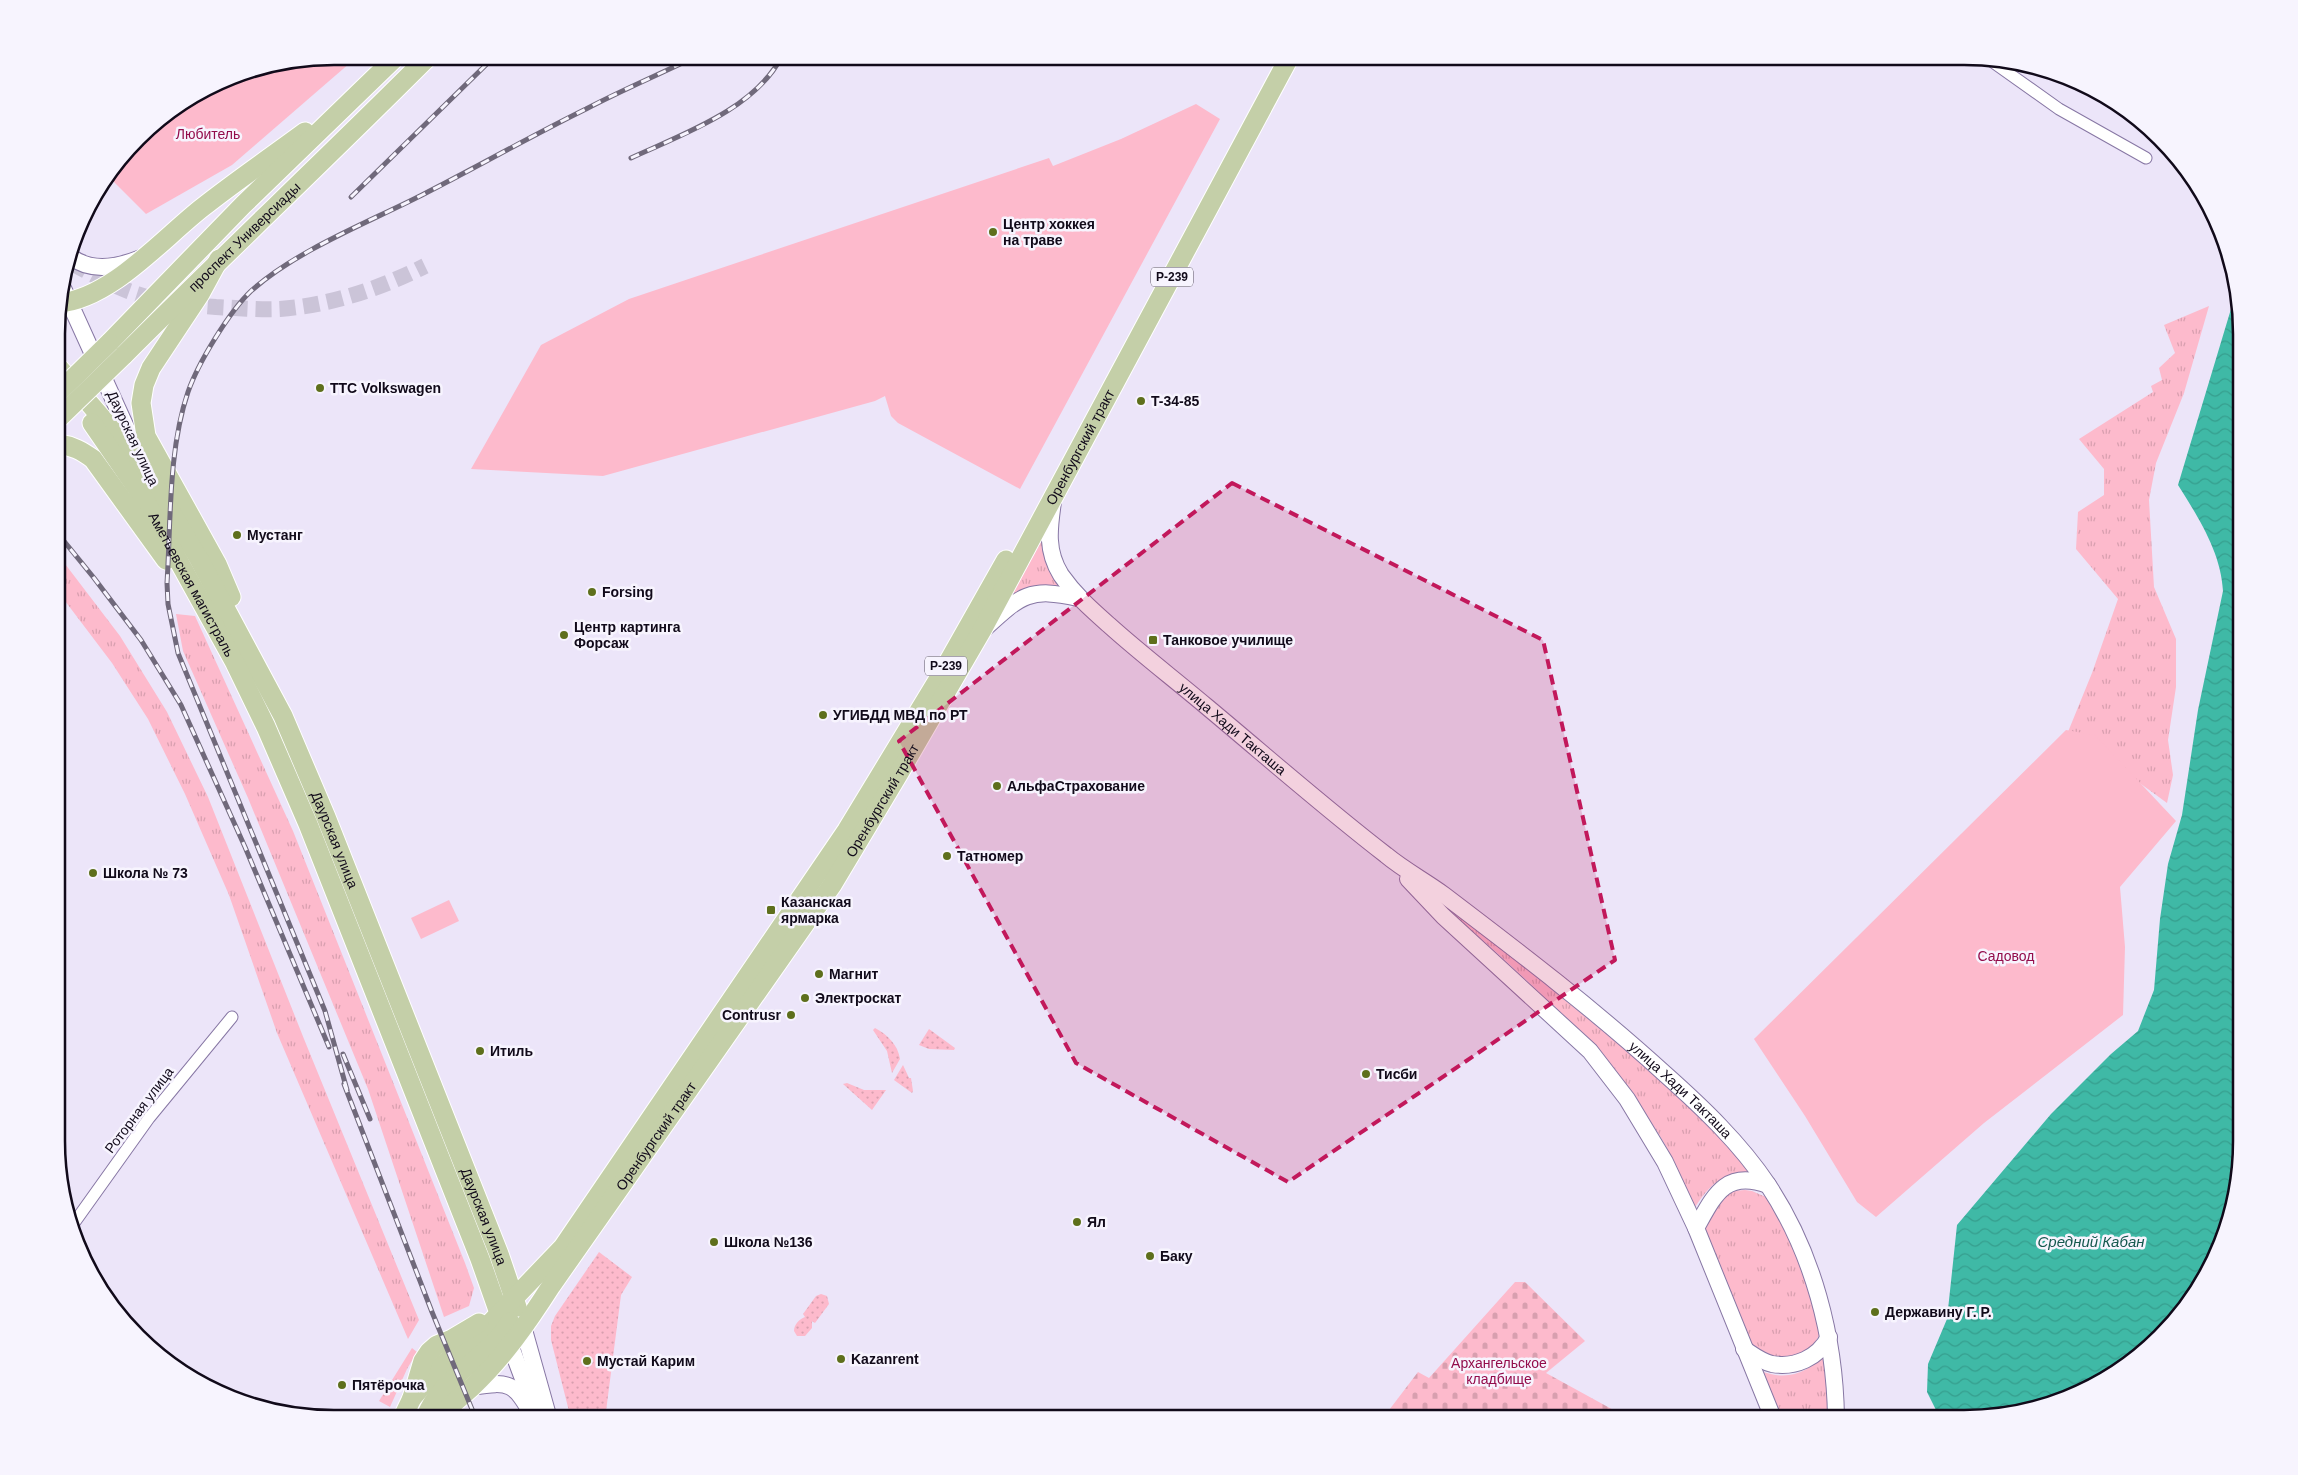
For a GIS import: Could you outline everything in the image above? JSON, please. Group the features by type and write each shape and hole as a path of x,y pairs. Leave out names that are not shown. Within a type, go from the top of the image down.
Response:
{"main road":[{"name":"проспект Универсиады","path":"65,411 116,349 237,212 388,65"},
{"name":"проспект Универсиады","path":"65,387 116,349 219,259 420,65"},
{"name":"Оренбургский тракт","path":"406,1410 412,1398 437,1369 474,1339 563,1246 817,878 941,675 1038,506 1275,65"},
{"name":"Оренбургский тракт","path":"513,1334 551,1286 832,884 982,630 1285,65"},
{"path":"67,297 92,294 146,257 201,208 353,98"},
{"path":"219,259 200,294 151,368 143,394 142,418 146,436 170,476 217,564 242,625 243,660"},
{"path":"65,375 144,467"},
{"name":"Аметьевская магистраль","path":"65,392 97,429 140,493 243,660"},
{"path":"65,445 76,448 93,459 168,563 243,660"},
{"name":"Даурская улица","path":"144,467 199,559 243,660 266,727 308,824 499,1311 513,1334"},
{"name":"Даурская улица","path":"243,660 283,716 326,817 496,1245 514,1296 513,1334"},
{"path":"446,1410 472,1387 513,1334"},
{"path":"429,1410 452,1378 513,1334"}],"street":[{"path":"2000,67 2059,109 2146,158"},
{"path":"75,260 94,267 113,267 146,257"},
{"name":"Даурская улица","path":"67,303 144,467"},
{"name":"улица Хади Такташа","path":"1054,498 1048,537 1051,556 1060,573 1078,598 1140,653 1388,857 1439,892 1553,978 1639,1050 1718,1124 1768,1185 1795,1235 1809,1268 1821,1303 1829,1337 1836,1391 1836,1410"},
{"name":"улица Хади Такташа","path":"982,630 1022,598 1038,592 1052,592 1078,598"},
{"path":"308,824 326,817"},
{"name":"улица Хади Такташа","path":"1388,857 1443,916 1590,1051 1627,1099 1648,1131 1696,1228 1770,1410"},
{"name":"Роторная улица","path":"77,1219 150,1118 232,1017"},
{"path":"1696,1228 1715,1194 1726,1184 1750,1179 1768,1185"},
{"name":"Даурская улица","path":"513,1334 534,1410"},
{"name":"Даурская улица","path":"513,1334 545,1410"},
{"path":"1744,1350 1761,1360 1773,1364 1796,1364 1818,1352 1829,1337"},
{"path":"472,1387 497,1383 508,1384 521,1396 530,1410"}],"highlighted area":[{"path":"1232,483 1543,640 1615,960 1288,1182 1076,1063 899,741"}],"green space":[{"name":"Любитель","path":"348,65 232,165 146,214 113,181 144,144 170,121 199,101 248,79 299,67"},
{"name":"Центр хоккея на траве","path":"1196,104 1220,119 1020,489 898,423 891,416 885,396 875,401 603,476 471,469 541,345 629,299 1049,158 1053,166 1121,139"},
{"path":"2209,306 2184,393 2156,463 2149,500 2154,587 2176,639 2176,687 2168,740 2173,775 2167,803 2100,754 2059,754 2092,673 2118,599 2076,549 2078,512 2104,495 2104,469 2079,439 2153,392 2151,386 2162,380 2159,368 2175,353 2164,325"},
{"path":"1042,534 1045,559 1068,588 1003,608"},
{"path":"65,564 120,636 167,712 208,797 304,1039 419,1320 408,1339 277,1033 229,895 185,794 148,719 112,663 65,601"},
{"path":"176,614 195,616 293,831 465,1263 474,1288 469,1306 444,1317 368,1089 248,798 183,651"},
{"name":"Садовод","path":"2066,730 2095,735 2176,821 2120,887 2125,947 2123,1015 1984,1123 1876,1217 1857,1202 1805,1116 1754,1039"},
{"path":"1411,877 1635,1056 1677,1093 1741,1160 1752,1176 1731,1176 1719,1181 1705,1194 1694,1209 1678,1170 1658,1133 1633,1096 1605,1062 1544,997"},
{"path":"449,900 459,921 421,939 411,918"},
{"path":"875,1028 892,1041 899,1054 900,1059 892,1073 887,1051 873,1030"},
{"path":"929,1029 955,1048 954,1050 929,1049 919,1045"},
{"path":"903,1065 909,1078 911,1078 912,1093 894,1080"},
{"path":"847,1083 864,1090 886,1090 872,1110 843,1084"},
{"path":"1745,1190 1766,1197 1787,1234 1810,1291 1820,1334 1809,1352 1791,1362 1751,1351 1704,1235 1707,1211 1732,1191"},
{"path":"599,1252 632,1277 621,1295 606,1410 569,1410 551,1340 551,1326 555,1316"},
{"name":"Архангельское кладбище","path":"1515,1282 1525,1282 1585,1341 1546,1373 1613,1410 1389,1410 1418,1372 1429,1378"},
{"path":"821,1294 827,1296 829,1304 815,1323 812,1321 812,1328 805,1336 797,1336 794,1331 795,1327 805,1317 803,1314 816,1296"},
{"path":"412,1348 417,1352 390,1407 379,1401"},
{"path":"1825,1352 1830,1410 1776,1410 1761,1371 1779,1375 1796,1374 1819,1360"}],"water":[{"name":"Средний Кабан","path":"2231,307 2233,1141 2231,1176 2224,1211 2213,1244 2188,1290 2154,1331 2113,1365 2067,1390 2034,1401 1999,1408 1936,1410 1927,1392 1928,1364 1947,1319 1957,1225 2051,1114 2111,1054 2138,1031 2154,990 2160,919 2168,864 2182,815 2198,710 2223,591 2218,562 2213,549 2200,522 2178,485"}],"tunnel":[{"path":"74,264 121,288 157,300 216,307 264,309 299,307 336,300 372,289 425,266"}],"railway":[{"path":"351,197 486,65"},
{"path":"347,1090 325,1011 178,653 168,604 167,583 174,462 177,438 188,392 207,353 233,312 242,300 269,276 333,238 422,195 565,119 678,65"},
{"path":"631,158 716,118 754,91 770,75 776,65"},
{"path":"65,542 141,640 181,705 245,847 329,1047"},
{"path":"343,1054 370,1119"},
{"path":"344,1084 432,1312 472,1410"}],"place":[{"name":"Центр хоккея на траве","path":"993,232"},
{"name":"ТТС Volkswagen","path":"320,388"},
{"name":"T-34-85","path":"1141,401"},
{"name":"Мустанг","path":"237,535"},
{"name":"Forsing","path":"592,592"},
{"name":"Центр картинга Форсаж","path":"564,635"},
{"name":"Танковое училище","path":"1153,640"},
{"name":"УГИБДД МВД по РТ","path":"823,715"},
{"name":"АльфаСтрахование","path":"997,786"},
{"name":"Татномер","path":"947,856"},
{"name":"Школа № 73","path":"93,873"},
{"name":"Казанская ярмарка","path":"771,910"},
{"name":"Магнит","path":"819,974"},
{"name":"Электроскат","path":"805,998"},
{"name":"Contrusr","path":"791,1015"},
{"name":"Итиль","path":"480,1051"},
{"name":"Тисби","path":"1366,1074"},
{"name":"Ял","path":"1077,1222"},
{"name":"Школа №136","path":"714,1242"},
{"name":"Баку","path":"1150,1256"},
{"name":"Державину Г. Р.","path":"1875,1312"},
{"name":"Kazanrent","path":"841,1359"},
{"name":"Мустай Карим","path":"587,1361"},
{"name":"Пятёрочка","path":"342,1385"}]}
